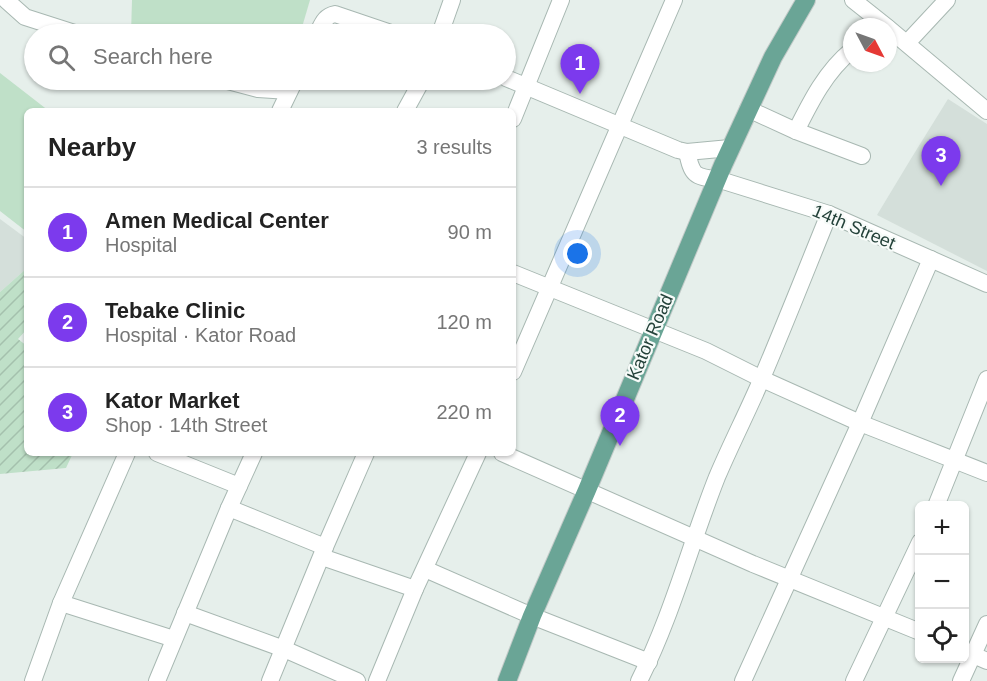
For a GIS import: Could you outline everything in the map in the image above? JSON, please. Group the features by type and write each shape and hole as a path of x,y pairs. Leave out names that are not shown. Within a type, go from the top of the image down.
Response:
{"main road":[{"name":"Kator Road","path":"507,681 532,616 730,148 773,57 806,0"}],"street":[{"path":"6,0 25,17 47,24"},
{"path":"444,24 452,0"},
{"path":"516,112 561,0"},
{"path":"516,365 674,0"},
{"path":"853,0 874,18"},
{"path":"907,43 947,0"},
{"path":"322,24 331,7"},
{"path":"331,7 335,14 364,24"},
{"path":"897,36 987,111"},
{"path":"796,131 822,83 843,58"},
{"path":"516,82 687,152 730,148"},
{"path":"281,108 290,90"},
{"path":"407,108 417,90"},
{"path":"748,109 796,131 862,156"},
{"name":"14th Street","path":"687,152 690,168 694,173 705,178 717,179 829,214 987,284"},
{"path":"639,681 649,662 675,595 718,475 762,379 829,214"},
{"path":"743,681 860,423 931,259"},
{"path":"516,274 706,351 860,423 987,473"},
{"path":"938,501 987,379"},
{"path":"33,681 61,603 126,456"},
{"path":"164,456 239,486"},
{"path":"158,681 253,456"},
{"path":"270,681 365,456"},
{"path":"377,681 415,589 477,456"},
{"path":"509,456 790,580 915,630"},
{"path":"230,508 323,552 415,589"},
{"path":"854,681 915,553"},
{"path":"425,569 532,616 649,662"},
{"path":"61,603 174,639"},
{"path":"185,613 284,648 357,681"},
{"path":"961,681 975,655 987,624"}],"shaded area":[{"path":"948,99 987,124 987,271 877,215"},
{"path":"0,219 24,237 24,271 0,292"}],"green space":[{"path":"132,0 310,0 303,24 131,24"},
{"path":"0,73 45,108 24,108 24,230 0,211"},
{"path":"24,271 24,332 18,339 24,344 24,456 72,456 66,468 0,474 0,292"}],"place":[{"name":"Amen Medical Center","path":"580,94"},
{"name":"Kator Market","path":"941,186"},
{"name":"Tebake Clinic","path":"620,446"}]}
